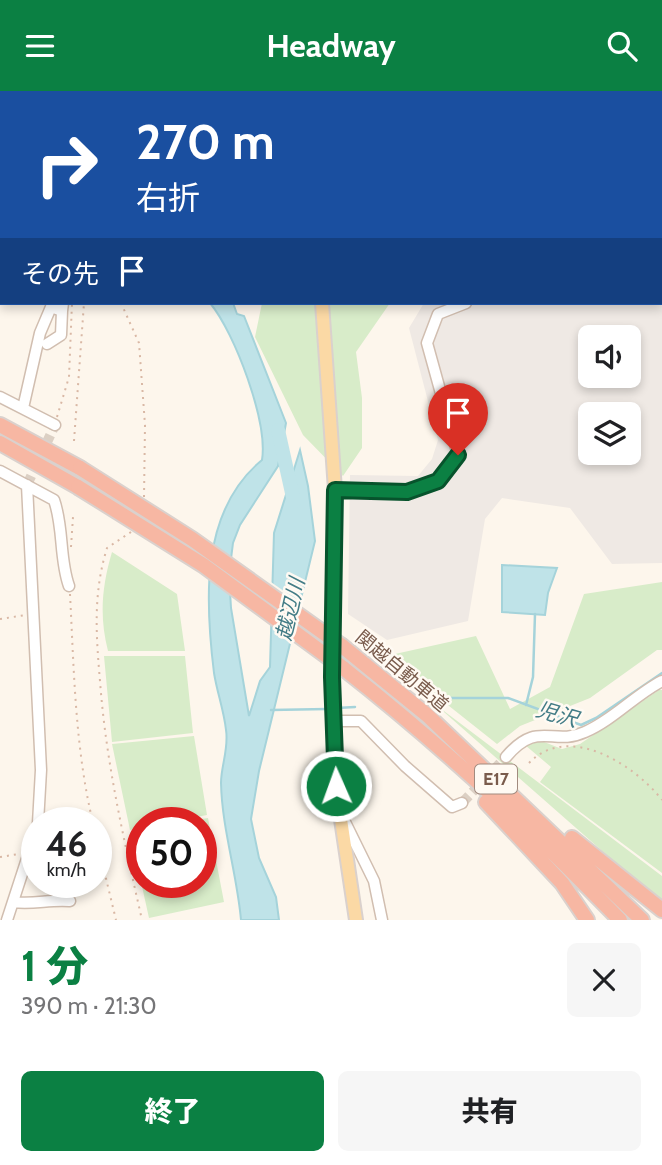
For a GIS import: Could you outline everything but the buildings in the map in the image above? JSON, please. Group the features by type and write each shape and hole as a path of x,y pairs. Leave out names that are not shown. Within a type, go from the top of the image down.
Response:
{"highway":[{"name":"関越自動車道","path":"0,425 80,468 203,546 342,646 426,715 642,920"},
{"name":"関越自動車道","path":"0,443 78,487 203,565 343,668 506,809 620,920"},
{"path":"357,680 397,723 511,828 562,883 587,920"},
{"path":"426,715 609,869 662,910"}],"main road":[{"path":"322,305 335,490 333,712 338,809 356,920"}],"street":[{"path":"335,490 407,492 438,481 458,455 427,343 438,314 461,305"},
{"path":"23,408 40,333 51,307 62,307 61,335 47,344"},
{"path":"0,397 55,425"},
{"path":"0,471 54,500 59,514 63,567 69,586"},
{"path":"27,485 42,789 40,807"},
{"path":"506,757 527,738 537,734 571,736 583,733 662,681"},
{"path":"333,712 361,721 405,766 452,807 462,803"},
{"path":"338,809 374,881 382,920"},
{"path":"7,920 21,879"},
{"path":"13,902 70,901"}],"path":[{"path":"55,425 69,377 72,305"},
{"path":"74,441 84,305"},
{"path":"122,305 139,343 145,425 144,504"},
{"path":"71,558 73,517"},
{"path":"136,526 107,548 96,590 96,637 110,774 142,920"},
{"path":"69,586 76,712 89,807"},
{"path":"0,619 34,614"},
{"path":"528,763 540,753 562,747 600,753 628,765 651,785 662,800"},
{"path":"659,796 662,792"},
{"path":"0,857 21,854"},
{"path":"111,898 116,920"}],"shaded area":[{"path":"423,305 662,305 662,563 612,564 570,508 502,498 485,519 468,621 387,640 348,614 350,475 418,476 432,459 438,440 409,328"}],"green space":[{"path":"262,305 389,305 356,352 362,398 362,448 343,476 303,435 255,337"},
{"path":"112,552 177,594 185,651 108,651 103,626 103,601"},
{"path":"662,582 662,650 657,650 590,698 520,726 497,744 386,656 476,636 510,709 550,687 584,594"},
{"path":"104,656 185,656 193,733 112,742"},
{"path":"662,690 662,873 540,782 551,767 525,745 534,738 562,749 580,744"},
{"path":"436,705 662,876 662,903 658,900"},
{"path":"194,736 206,807 126,807 126,811 112,744"},
{"path":"217,865 224,902 149,918 145,898 217,898"}],"water":[{"path":"211,305 234,305 237,314 244,316 286,423 278,466 240,525 233,543 229,575 231,608 249,716 260,681 270,667 274,533 300,450 315,541 259,771 251,819 259,858 276,897 279,920 241,920 222,800 221,777 227,737 211,645 211,558 227,505 242,481 262,460 263,444 248,379 220,317"},
{"path":"502,565 557,568 548,593 545,615 502,612"}],"pier":[{"path":"268,580 304,605 294,642 266,621"}],"waterway":[{"name":"越辺川","path":"278,430 294,502"},
{"path":"526,705 533,677 535,614"},
{"name":"児沢","path":"438,698 508,698 581,725 596,718 662,673"},
{"name":"児沢","path":"337,708 355,707"},
{"name":"児沢","path":"271,710 327,709"}],"tunnel":[{"path":"27,485 55,425"},
{"path":"462,803 506,757"}],"route":[{"path":"336,786 332,677 335,490 407,492 438,481 458,455"}]}
